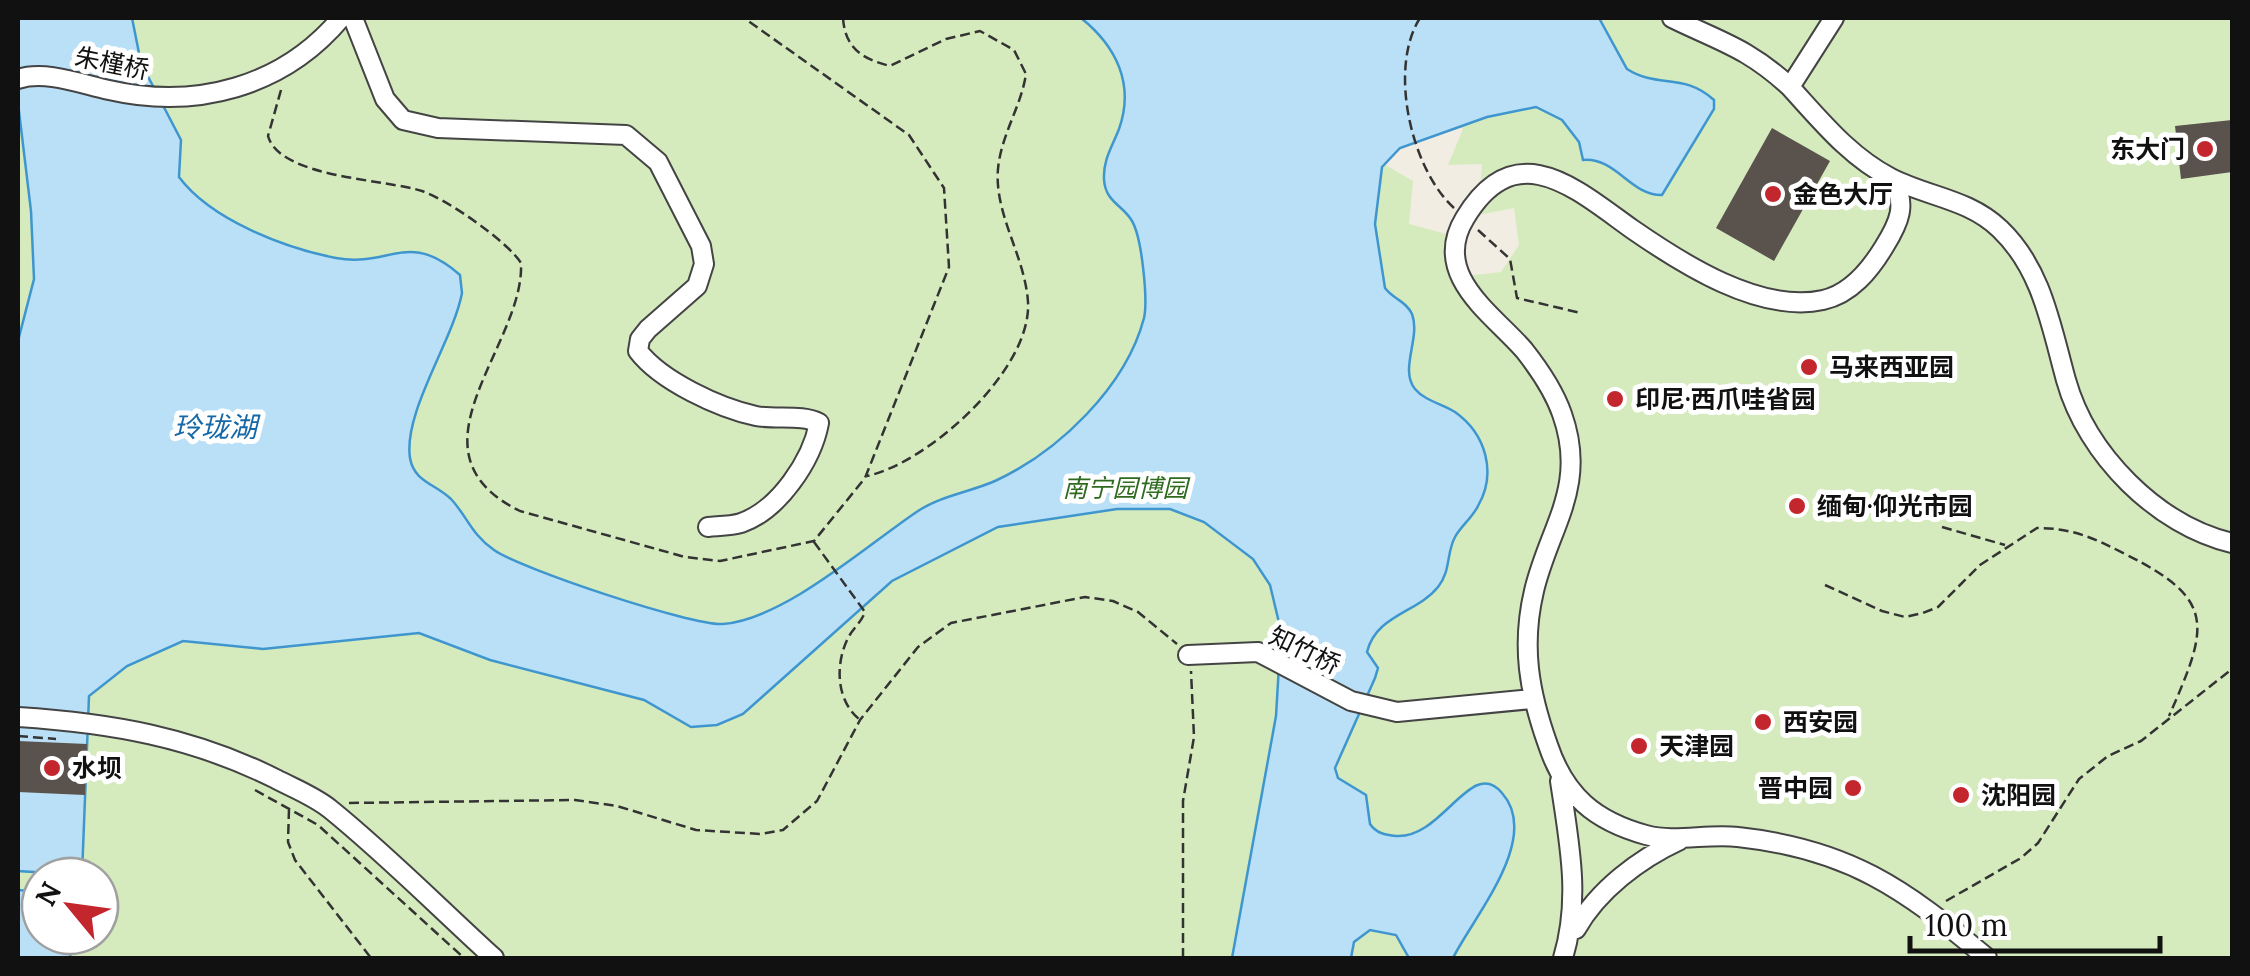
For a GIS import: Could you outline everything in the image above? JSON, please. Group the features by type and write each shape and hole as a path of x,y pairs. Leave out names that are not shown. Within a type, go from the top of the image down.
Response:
{"street":[{"name":"朱槿桥","path":"18,79 52,78 126,94 198,98 283,68 342,18"},
{"path":"353,18 384,99 404,120 438,128 615,133 640,143 658,162 701,246 704,264 697,286 648,330 640,339 638,351 649,365 720,404 756,416 819,423 803,465 774,502 742,523 708,527"},
{"path":"1672,18 1728,40 1760,59 1849,150 1892,179 1961,202 1998,227 2028,261 2055,333 2067,384 2116,468 2148,502 2181,522 2232,543"},
{"path":"1790,87 1834,18"},
{"path":"1566,950 1574,910 1572,848 1560,780 1532,699 1526,656 1536,584 1566,506 1569,449 1564,418 1542,376 1522,348 1470,296 1457,251 1465,218 1476,201 1501,182 1517,176 1547,175 1579,189 1642,236 1718,278 1784,300 1822,301 1861,278 1894,231 1902,209 1901,193 1892,179"},
{"name":"知竹桥","path":"1188,655 1258,652 1351,702 1397,712 1532,699"},
{"path":"18,717 123,726 174,737 231,757 294,788 327,806 494,958"},
{"path":"1560,780 1591,812 1617,826 1652,837 1731,836 1826,852 1926,909 1987,958"},
{"path":"1566,950 1586,911 1613,884 1662,848 1688,836"}],"path":[{"path":"843,18 850,44 874,62 890,66 946,39 980,31 1014,50 1026,74 997,171 999,198 1023,268 1028,302 1022,340 989,390 911,462 866,477"},
{"path":"1420,18 1406,78 1411,139 1441,196 1510,259 1517,298 1581,313"},
{"path":"1942,527 2006,545"},
{"path":"1825,585 1882,612 1905,617 1923,613 1938,607 2006,545 2037,528 2073,529 2169,575 2190,595 2196,625 2194,646 2169,716"},
{"path":"814,541 865,612 850,632 839,668 845,702 860,720"},
{"path":"327,806 357,802 575,800 617,806 696,830 761,834 783,830 817,801 860,720 918,647 951,622 986,619 1058,599 1113,601 1138,612 1188,655 1194,683 1194,737 1182,801 1182,958"},
{"path":"1926,909 1957,897 2021,858 2038,843 2079,779 2108,756 2141,740 2232,669"},
{"path":"18,736 70,740"},
{"path":"294,788 288,842 295,860 370,958"},
{"path":"255,790 318,826 464,958"}],"green space":[{"name":"南宁园博园","path":"18,18 2232,18 2232,958 70,958 120,956 120,856 20,856 18,890"}],"shaded area":[{"path":"1427,106 1463,129 1448,165 1482,164 1478,215 1514,208 1519,245 1501,272 1458,277 1454,236 1409,224 1413,181 1368,155"}],"water":[{"name":"玲珑湖","path":"18,18 132,18 141,63 181,140 179,177 210,206 250,230 316,253 355,260 399,253 426,254 460,275 462,293 457,312 421,398 410,440 410,458 416,472 451,499 486,544 510,559 607,595 678,616 723,624 772,609 825,578 927,506 1019,468 1065,435 1106,392 1122,368 1144,318 1145,298 1136,229 1108,193 1104,179 1125,97 1113,54 1081,18 1599,18 1627,69 1703,91 1714,100 1714,109 1662,195 1641,190 1605,164 1583,160 1579,142 1562,120 1536,107 1487,117 1400,148 1382,167 1375,224 1385,288 1412,314 1411,381 1419,393 1455,412 1474,431 1485,455 1487,480 1478,506 1455,537 1438,587 1388,622 1372,640 1367,652 1378,668 1335,768 1338,778 1366,795 1372,827 1392,836 1413,833 1467,791 1490,784 1502,793 1512,811 1510,854 1453,958 1409,958 1396,935 1370,930 1354,942 1351,958 1232,958 1276,716 1281,631 1270,585 1253,559 1204,522 1170,509 1117,509 998,527 892,581 743,714 717,725 691,727 644,700 490,660 419,633 263,649 183,641 127,666 89,696 83,856 20,856 18,871 18,341 34,279 31,211 18,103"},
{"path":"18,890 20,956 70,956 18,958"}],"building":[{"name":"东大门","path":"2232,120 2232,172 2181,179 2175,126"},
{"name":"金色大厅","path":"1772,128 1830,161 1774,261 1716,228"},
{"name":"水坝","path":"18,741 87,744 85,795 18,792"}],"place":[{"name":"东大门","path":"2205,149"},
{"name":"金色大厅","path":"1773,194"},
{"name":"马来西亚园","path":"1809,367"},
{"name":"印尼·西爪哇省园","path":"1615,399"},
{"name":"缅甸·仰光市园","path":"1797,506"},
{"name":"西安园","path":"1763,722"},
{"name":"天津园","path":"1639,746"},
{"name":"水坝","path":"52,768"},
{"name":"晋中园","path":"1853,788"},
{"name":"沈阳园","path":"1961,795"}]}
